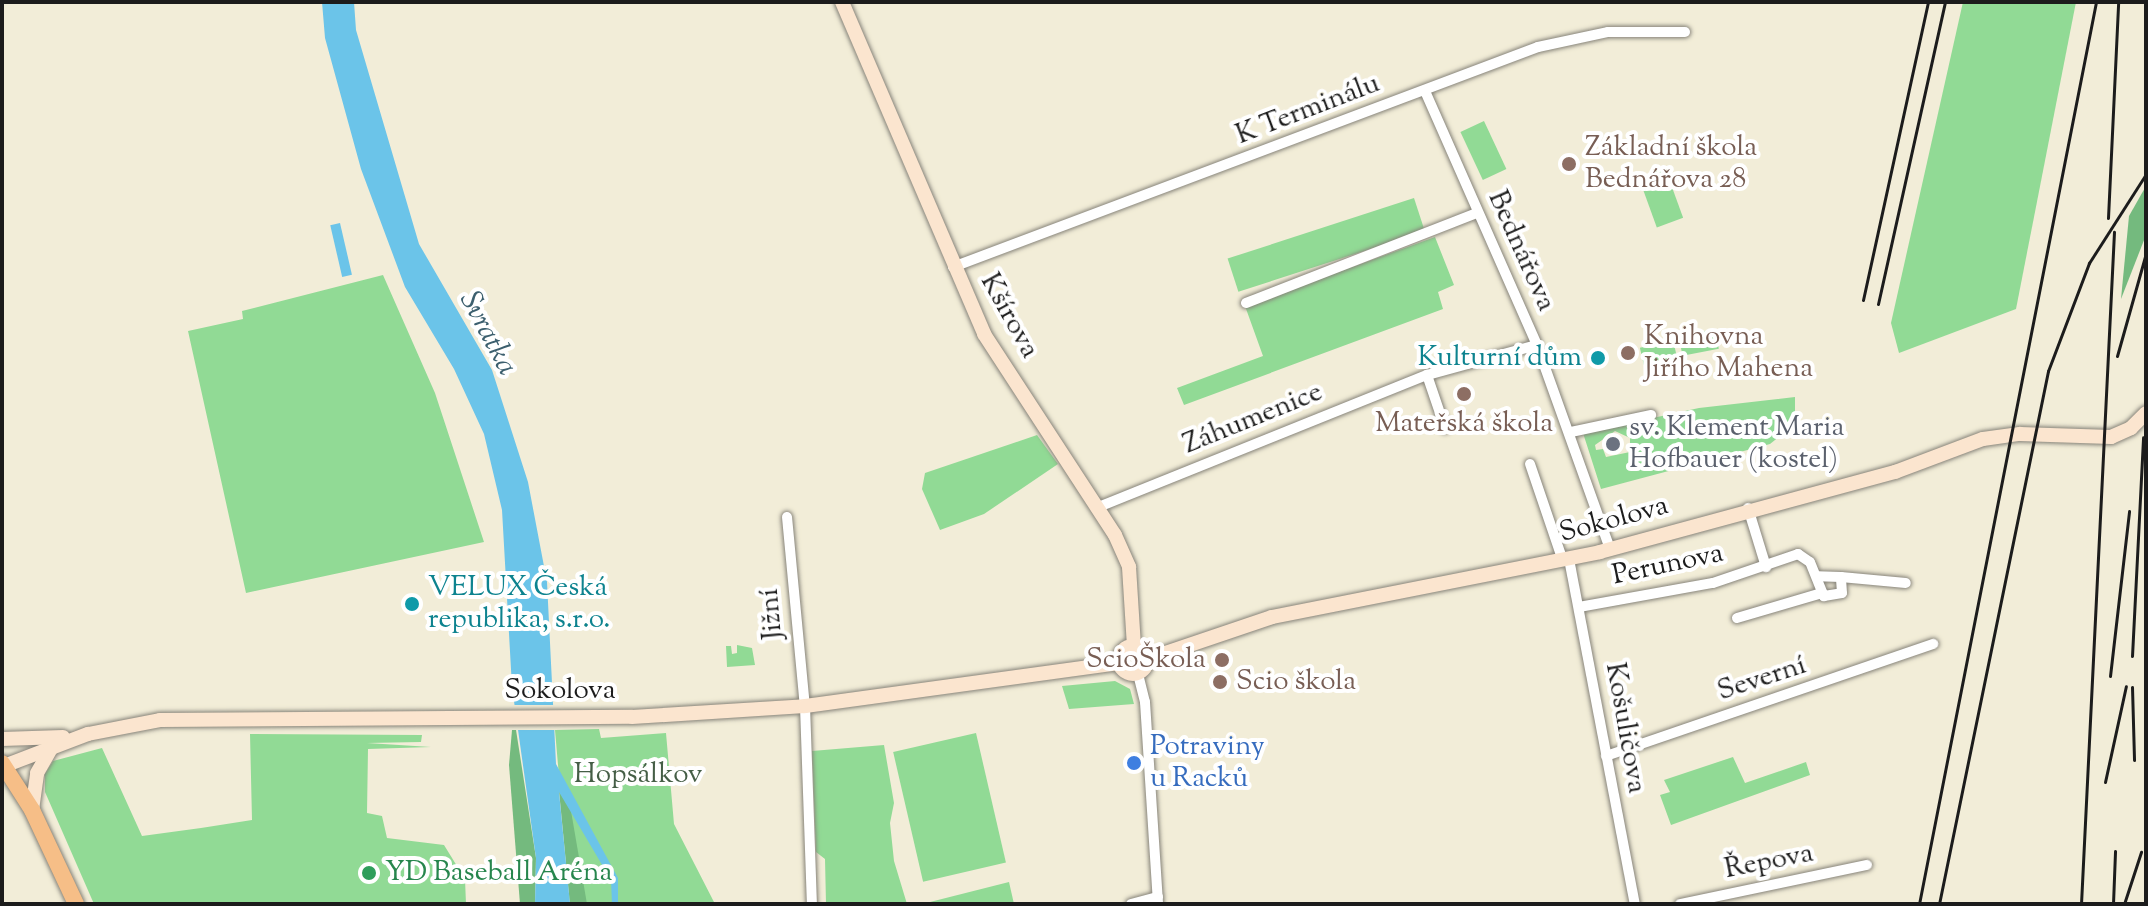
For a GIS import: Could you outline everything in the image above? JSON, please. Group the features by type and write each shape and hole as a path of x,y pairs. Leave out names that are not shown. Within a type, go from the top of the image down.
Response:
{"main road":[{"path":"3,764 32,810 76,904"}],"street":[{"name":"Kšírova","path":"842,2 953,267 993,349 1096,508 1129,567 1134,646"},
{"name":"K Terminálu","path":"953,267 1570,39 1633,31 1685,32"},
{"name":"Bednářova","path":"1425,91 1537,345 1571,432 1610,549"},
{"path":"1246,303 1477,213"},
{"name":"Záhumenice","path":"1096,508 1427,375 1537,345"},
{"path":"1427,375 1445,428"},
{"name":"Sokolova","path":"1148,659 1272,617 1610,549 1748,508 1895,472 1983,439 2020,434 2091,438 2124,433 2146,413"},
{"path":"1571,432 1651,415"},
{"path":"1530,464 1566,560"},
{"name":"Perunova","path":"1748,508 1766,567"},
{"name":"Jižní","path":"787,517 805,706 812,904"},
{"name":"Perunova","path":"1579,607 1713,583 1801,554 1818,576 1906,583"},
{"name":"Košuličova","path":"1566,560 1579,607 1635,904"},
{"path":"1818,576 1822,593 1831,599 1842,593 1841,577"},
{"path":"1737,618 1822,593"},
{"name":"Severní","path":"1606,756 1933,644"},
{"path":"1131,904 1158,900 1145,702 1138,674 1148,659 1134,646 1121,652 1119,663 1125,672 1138,674"},
{"name":"Sokolova","path":"3,764 88,734 160,720 238,716 572,718 805,706 1119,663"},
{"path":"2,739 24,742 88,734"},
{"path":"32,810 37,773 53,747"},
{"name":"Řepova","path":"1680,904 1867,865"}],"green space":[{"path":"1963,2 2076,2 2016,309 1899,353 1891,323"},
{"path":"1484,121 1506,169 1483,180 1460,132"},
{"path":"1665,168 1683,218 1657,227 1639,178"},
{"path":"2146,186 2146,235 2121,299 2129,216"},
{"path":"1414,198 1425,231 1238,292 1228,259"},
{"path":"1435,237 1454,285 1438,292 1443,309 1184,405 1177,388 1263,356 1245,306"},
{"path":"383,275 435,393 484,542 246,593 188,331 243,319 242,311"},
{"path":"1715,329 1719,349 1682,356 1679,336"},
{"path":"1673,340 1677,358 1644,365 1640,348"},
{"path":"1795,397 1795,424 1770,444 1601,489 1583,433 1699,408","holes":["1615,431 1630,438 1630,452 1606,457 1603,449 1596,450 1595,445"]},
{"path":"1037,435 1058,464 984,514 940,530 922,489 925,473"},
{"path":"737,645 752,648 755,665 727,667 726,646 731,646 732,654 737,653"},
{"path":"1115,681 1130,689 1134,704 1069,709 1062,686"},
{"name":"Hopsálkov","path":"599,729 601,738 666,733 674,824 715,904 570,904 555,730"},
{"path":"512,730 516,730 536,858 535,904 520,904 509,765"},
{"path":"976,733 1006,863 923,882 893,752"},
{"path":"250,734 422,735 421,742 367,743 431,747 368,749 367,813 382,816 387,838 444,845 465,879 466,904 94,904 45,792 45,774 53,761 102,748 142,836 201,828 252,820"},
{"path":"884,745 894,803 890,823 894,861 907,904 826,904 825,859 816,852 812,751"},
{"path":"1733,757 1745,783 1806,762 1810,775 1671,825 1660,795 1670,792 1664,780"},
{"path":"559,791 571,811 587,904 570,904"},
{"path":"1009,882 1014,904 930,904 930,902"}],"water":[{"path":"322,2 354,2 356,30 419,244 492,370 528,482 547,582 556,764 618,878 618,904 612,904 611,880 559,792 570,904 535,904 536,858 512,687 502,510 484,434 454,369 405,287 361,169 325,38"},
{"path":"340,223 352,275 342,277 330,225"}],"pier":[{"path":"510,705 557,705 557,730 510,730"}],"railway":[{"path":"1863,300 1928,2"},
{"path":"1878,304 1945,2"},
{"path":"1919,904 2096,2"},
{"path":"2108,218 2118,2"},
{"path":"1939,904 2048,371 2089,263 2146,174"},
{"path":"2081,904 2114,232"},
{"path":"2117,356 2146,253"},
{"path":"2132,656 2143,437"},
{"path":"2110,676 2129,511"},
{"path":"2105,782 2126,686"},
{"path":"2132,687 2134,760"},
{"path":"2145,839 2146,835"},
{"path":"2113,904 2115,851"},
{"path":"2124,904 2141,852"}],"place":[{"name":"Základní škola Bednářova 28","path":"1569,164"},
{"name":"Knihovna Jiřího Mahena","path":"1628,353"},
{"name":"Kulturní dům","path":"1598,358"},
{"name":"Mateřská škola","path":"1464,394"},
{"name":"sv. Klement Maria Hofbauer (kostel)","path":"1613,444"},
{"name":"VELUX Česká republika, s.r.o.","path":"412,604"},
{"name":"ScioŠkola","path":"1222,660"},
{"name":"Scio škola","path":"1220,682"},
{"name":"Potraviny u Racků","path":"1134,763"},
{"name":"YD Baseball Aréna","path":"369,873"}],"water label":[{"name":"Svratka","path":"487,334"}]}
